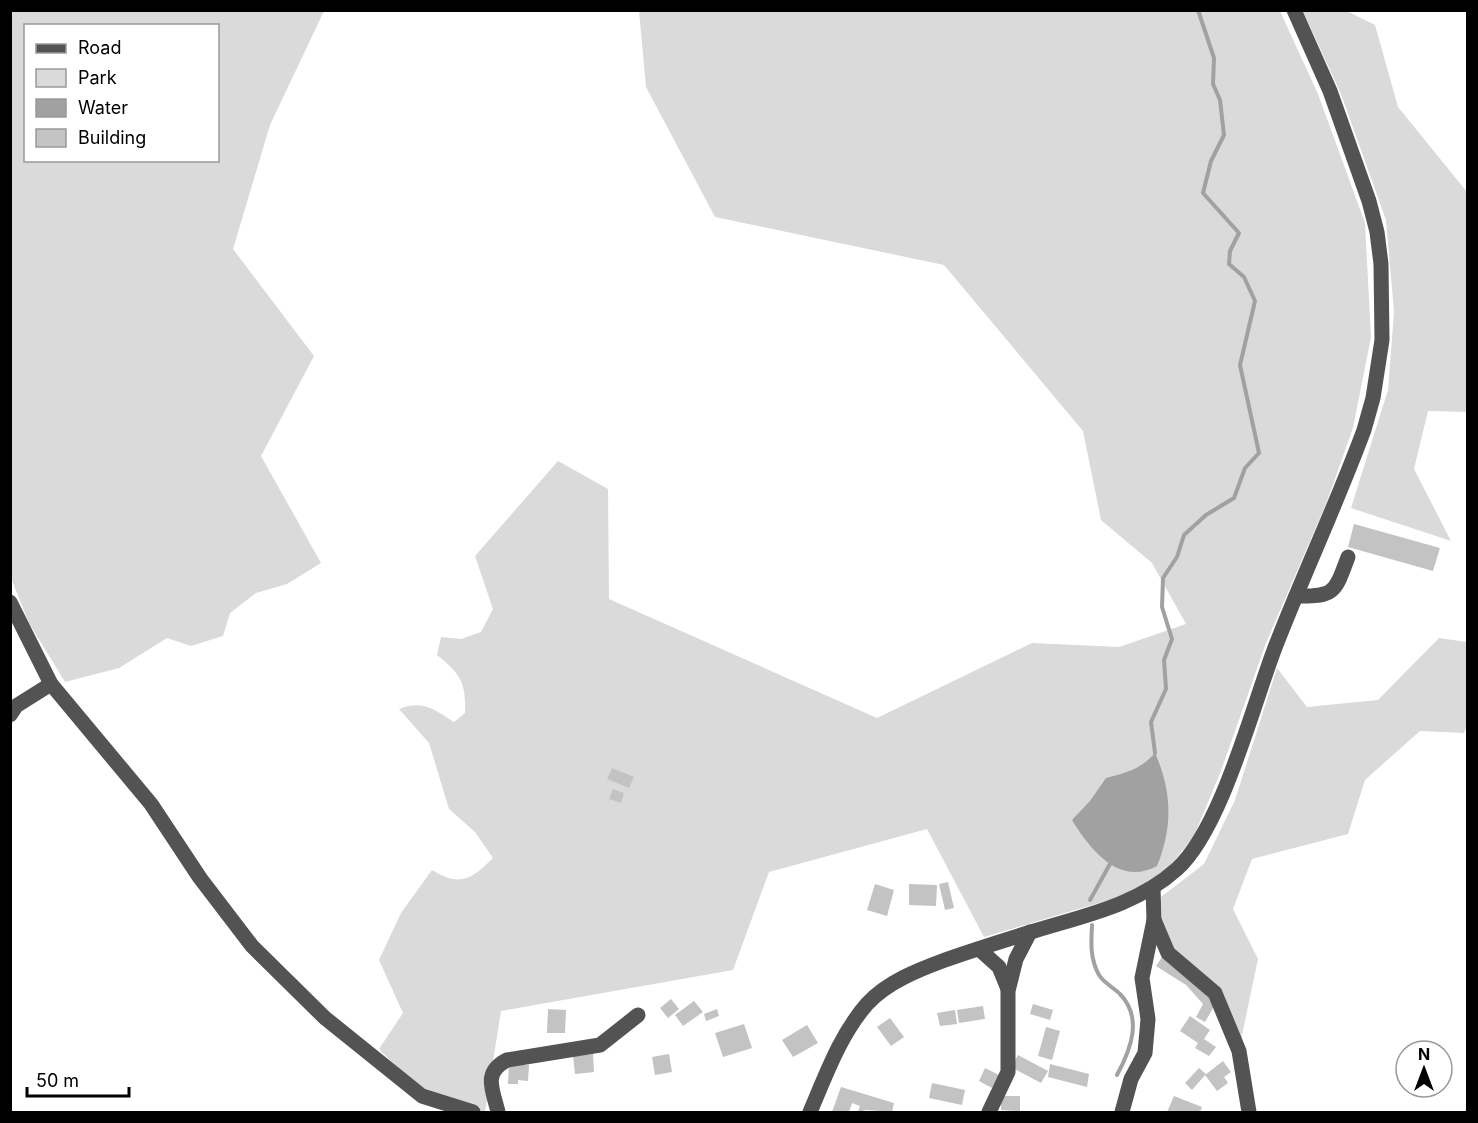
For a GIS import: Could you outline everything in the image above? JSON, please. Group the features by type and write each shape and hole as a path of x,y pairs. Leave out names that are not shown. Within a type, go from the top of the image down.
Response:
{"street":[{"path":"810,1113 844,1037 856,1018 877,994 921,969 1030,932 1099,912 1153,888 1190,856 1207,827 1227,781 1296,596 1339,496 1367,419 1378,372 1383,305 1379,254 1369,201 1330,91 1294,10"},
{"path":"1296,596 1322,597 1337,585 1348,557"},
{"path":"10,602 51,684 151,804 200,878 252,946 325,1018 422,1096 473,1113"},
{"path":"10,715 16,706 51,684"},
{"path":"1122,1113 1131,1079 1144,1053 1148,1019 1142,978 1154,920 1153,888"},
{"path":"1154,920 1168,953 1215,993 1239,1051 1249,1113"},
{"path":"989,1113 1008,1072 1008,991 1016,959 1030,932"},
{"path":"979,949 999,967 1008,991"},
{"path":"498,1113 490,1078 496,1066 507,1060 600,1045 638,1015"}],"green space":[{"path":"10,11 324,11 270,125 233,249 314,356 261,456 321,563 287,584 256,593 230,613 223,636 191,646 167,638 119,668 65,682 29,623 11,578"},
{"path":"639,11 1280,11 1318,94 1365,223 1371,337 1353,428 1326,504 1266,643 1221,771 1194,836 1170,866 1136,892 984,937 927,829 769,872 733,970 501,1011 485,1112 422,1092 379,1049 403,1013 379,960 401,913 432,870 450,878 465,879 478,872 493,858 475,832 449,809 429,743 399,709 415,705 428,707 454,722 465,713 463,686 452,668 437,655 441,637 461,639 481,632 493,609 475,556 558,461 608,489 609,599 877,718 1032,643 1119,647 1186,624 1152,563 1101,520 1083,431 944,265 715,217 646,87"},
{"path":"1303,11 1347,11 1375,25 1398,107 1467,192 1467,412 1428,411 1414,469 1451,541 1351,508 1388,390 1394,312 1386,220 1341,94"},
{"path":"1439,638 1467,642 1468,723 1464,733 1420,731 1365,780 1348,834 1252,859 1233,909 1258,959 1241,1040 1173,950 1162,922 1161,897 1204,864 1235,800 1277,668 1307,707 1378,700"}],"water":[{"path":"1155,753 1165,781 1167,795 1166,837 1157,866 1143,871 1130,872 1107,862 1097,853 1072,820 1090,801 1106,778 1133,770"}],"building":[{"path":"1354,524 1440,548 1433,571 1348,547"},
{"path":"612,768 634,777 629,788 607,779"},
{"path":"613,789 624,793 621,803 609,799"},
{"path":"948,882 954,908 945,910 939,884"},
{"path":"875,884 894,890 887,916 867,910"},
{"path":"909,884 937,885 936,906 909,905"},
{"path":"1162,957 1216,1003 1205,1022 1196,1017 1203,1004 1186,985 1156,966"},
{"path":"671,999 679,1009 668,1018 660,1008"},
{"path":"694,1001 703,1012 683,1026 675,1015"},
{"path":"1033,1004 1053,1010 1050,1020 1030,1014"},
{"path":"983,1006 985,1019 959,1023 957,1010"},
{"path":"548,1009 566,1010 565,1033 547,1033"},
{"path":"717,1009 719,1016 706,1021 704,1014"},
{"path":"955,1010 957,1024 940,1026 937,1013"},
{"path":"1190,1016 1210,1030 1204,1039 1216,1047 1209,1056 1195,1048 1198,1043 1180,1031"},
{"path":"890,1018 904,1037 891,1046 877,1027"},
{"path":"744,1024 752,1048 723,1057 715,1033"},
{"path":"807,1025 818,1043 793,1057 782,1040"},
{"path":"1046,1027 1060,1031 1052,1060 1038,1056"},
{"path":"593,1054 594,1072 575,1074 573,1056"},
{"path":"669,1054 672,1072 655,1075 652,1057"},
{"path":"1018,1055 1048,1071 1041,1083 1011,1067"},
{"path":"1223,1061 1231,1072 1224,1077 1228,1083 1217,1091 1205,1075"},
{"path":"509,1064 529,1065 528,1081 518,1080 518,1084 508,1084"},
{"path":"1050,1064 1089,1074 1087,1087 1048,1077"},
{"path":"985,1068 999,1075 992,1088 979,1081"},
{"path":"1199,1068 1206,1074 1192,1090 1185,1083"},
{"path":"932,1083 965,1090 962,1105 929,1098"},
{"path":"841,1087 894,1103 892,1112 866,1110 858,1112 860,1106 852,1103 849,1112 832,1112"},
{"path":"1001,1096 1020,1096 1020,1111 1001,1110"},
{"path":"1174,1096 1202,1107 1200,1112 1167,1112"}],"waterway":[{"path":"1155,753 1151,722 1166,689 1164,660 1172,639 1162,607 1163,578 1177,557 1184,535 1206,515 1234,498 1245,468 1259,453 1240,365 1255,301 1244,277 1229,264 1230,251 1239,233 1203,193 1211,161 1224,135 1220,100 1213,84 1214,58 1198,10"},
{"path":"1090,900 1110,864"},
{"path":"1092,925 1092,951 1096,969 1099,975 1127,1003 1133,1023 1127,1055 1117,1075"}]}
